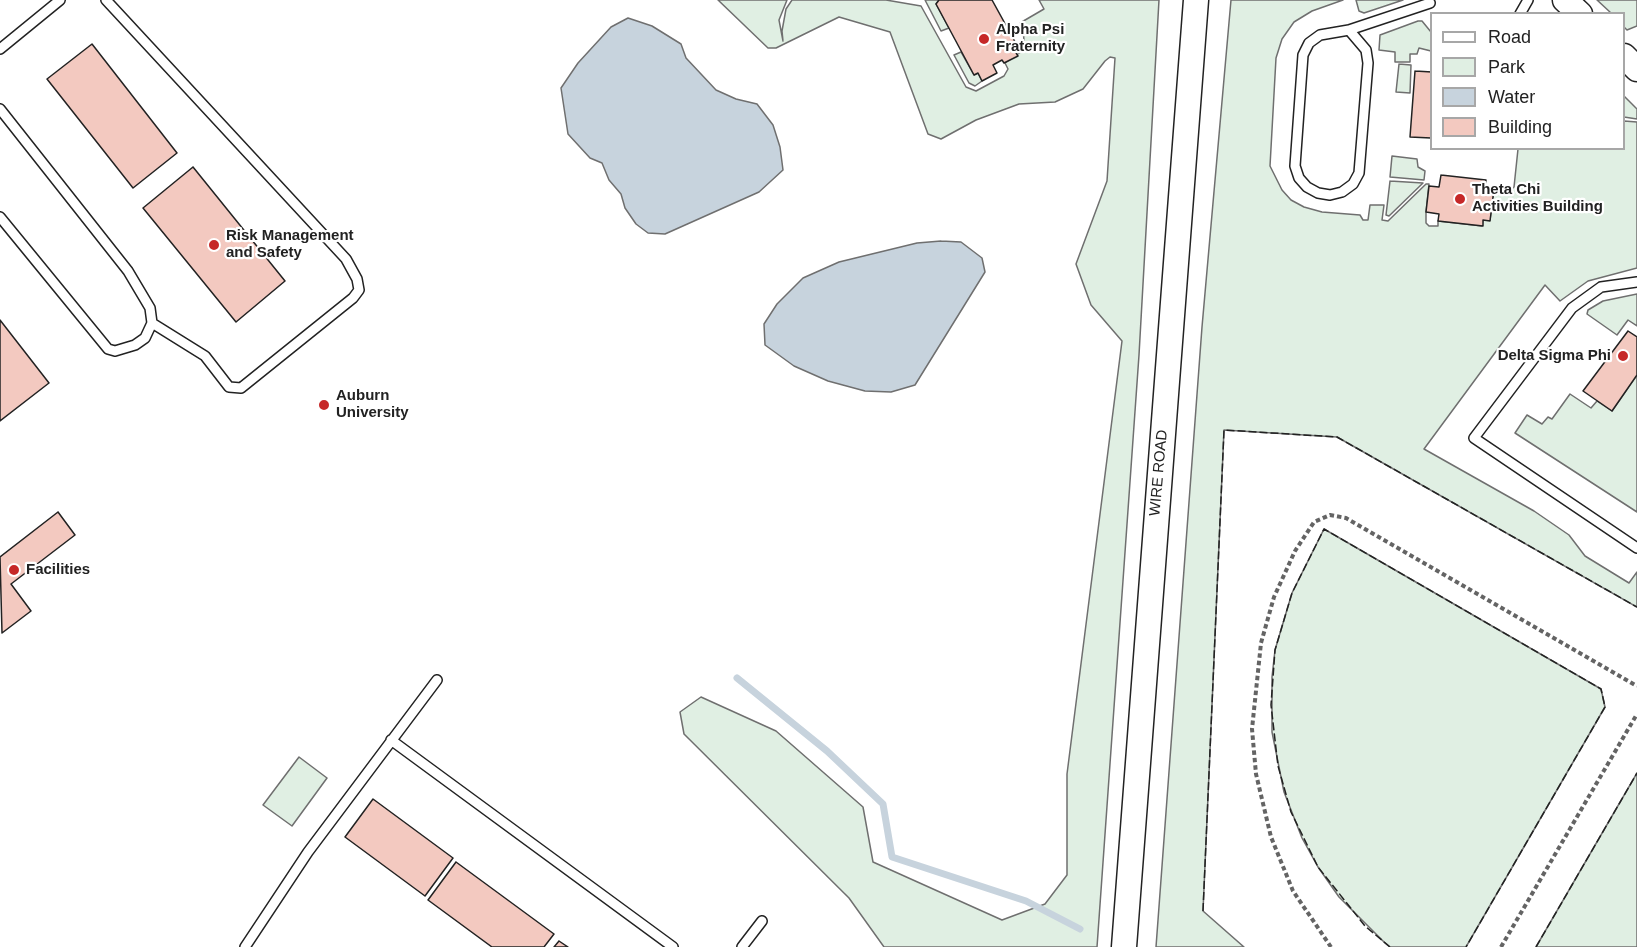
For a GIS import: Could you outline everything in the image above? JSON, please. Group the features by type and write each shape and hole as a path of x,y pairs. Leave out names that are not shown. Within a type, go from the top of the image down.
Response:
{"street":[{"name":"WIRE ROAD","path":"1124,947 1196,0"},
{"path":"1565,0 1578,12"}],"lane":[{"path":"0,49 60,0"},
{"path":"106,0 346,259 357,279 358,290 353,298 241,388 230,387 205,356 152,323"},
{"path":"1349,30 1365,50 1368,63 1359,173 1353,184 1342,192 1330,195 1307,188 1299,178 1295,166 1303,56 1309,43 1320,35 1349,30 1430,1"},
{"path":"0,109 128,271 150,308 152,323 145,338 135,345 116,351 108,349 0,218"},
{"path":"1637,282 1601,287 1572,308 1473,438 1637,548"},
{"path":"245,947 308,852 437,680"},
{"path":"391,740 673,947"},
{"path":"742,947 762,921"}],"path":[{"path":"1331,947 1293,891 1271,837 1256,774 1252,729 1259,655 1269,616 1283,574 1314,522 1330,516 1346,518 1637,687"},
{"path":"1501,947 1637,714"}],"green space":[{"path":"718,0 787,0 779,20 783,41 782,31 786,9 792,0 886,0 921,6 966,87 976,91 1004,76 1008,69 1005,63 1025,49 1020,23 1044,9 1039,0 1159,0 1139,355 1097,947 884,947 849,898 684,734 680,712 701,697 776,731 863,807 873,862 1002,920 1045,904 1067,875 1067,774 1122,341 1091,305 1076,264 1107,181 1115,58 1110,57 1105,61 1083,89 1055,102 1019,104 976,120 941,139 928,134 890,32 839,17 776,48 768,48"},
{"path":"925,0 939,0 936,4 949,28 941,31"},
{"path":"1231,0 1343,0 1312,11 1294,22 1282,39 1276,58 1270,166 1282,190 1291,200 1304,207 1322,212 1360,215 1363,220 1368,220 1370,205 1384,205 1382,220 1388,221 1426,184 1429,184 1426,223 1429,226 1438,226 1438,221 1482,226 1483,220 1490,220 1494,189 1510,191 1514,187 1518,150 1625,150 1625,121 1637,122 1637,268 1588,281 1560,301 1545,285 1424,449 1534,511 1569,535 1585,556 1629,583 1637,572 1637,607 1337,437 1224,430 1203,911 1244,947 1156,947 1202,327"},
{"path":"1356,0 1403,0 1364,13 1359,11"},
{"path":"1597,0 1637,0 1637,26 1627,30 1625,12 1610,12"},
{"path":"1422,21 1430,31 1430,51 1419,48 1417,54 1410,54 1410,62 1395,62 1395,52 1379,50 1380,35"},
{"path":"961,52 974,75 978,73 982,81 975,86 969,83 954,55"},
{"path":"1399,64 1411,65 1410,93 1396,92"},
{"path":"1625,97 1637,109 1637,119 1625,117"},
{"path":"1392,156 1417,159 1418,167 1425,171 1424,180 1390,177"},
{"path":"1390,181 1423,183 1389,216 1386,215"},
{"path":"1637,294 1637,326 1628,320 1617,335 1587,314 1588,310 1603,301"},
{"path":"1637,375 1637,512 1515,433 1527,415 1542,424 1548,417 1552,419 1570,394 1591,408 1597,401 1612,411"},
{"path":"1324,529 1601,689 1605,707 1466,947 1390,947 1384,942 1339,897 1318,867 1302,838 1284,792 1272,732 1272,677 1275,650 1292,593"},
{"path":"299,757 327,778 292,826 263,805"},
{"path":"1637,773 1637,947 1536,947"}],"water":[{"path":"628,18 652,26 681,44 686,58 716,90 736,99 757,104 773,125 780,147 783,170 759,192 665,234 648,233 636,224 625,208 621,194 609,180 602,163 590,158 568,134 561,88 578,63 611,27"},
{"path":"961,242 982,258 985,272 915,385 891,392 865,391 828,381 794,366 765,345 764,324 777,304 803,278 839,262 917,243"}],"building":[{"name":"Alpha Psi Fraternity","path":"939,0 992,0 1019,49 1015,51 1018,56 1004,63 1002,60 993,65 997,73 982,81 978,73 974,75 936,4"},
{"path":"92,44 177,153 133,188 47,79"},
{"path":"1415,71 1430,72 1430,138 1410,137"},
{"name":"Risk Management and Safety","path":"193,167 285,281 236,322 143,208"},
{"name":"Theta Chi Activities Building","path":"1441,175 1486,180 1485,188 1494,189 1490,221 1483,220 1483,226 1438,221 1439,214 1426,212 1429,186 1439,187"},
{"path":"0,320 49,383 0,421"},
{"name":"Delta Sigma Phi","path":"1628,331 1637,337 1637,375 1612,411 1583,391"},
{"name":"Facilities","path":"58,512 75,535 11,584 31,611 2,633 0,557"},
{"path":"373,799 453,858 425,896 345,837"},
{"path":"456,862 554,934 544,947 492,947 428,900"},
{"path":"559,941 568,947 554,947"}],"waterway":[{"path":"737,678 827,751 883,804 892,857 1026,901 1080,929"}],"fence":[{"path":"1203,911 1224,430 1337,437 1637,607"},
{"path":"1390,947 1365,926 1318,867 1291,812 1278,766 1271,705 1275,650 1292,593 1324,529 1601,689 1605,707 1466,947"},
{"path":"1536,947 1637,773"}],"place":[{"name":"Alpha Psi Fraternity","path":"984,39"},
{"name":"Theta Chi Activities Building","path":"1460,199"},
{"name":"Risk Management and Safety","path":"214,245"},
{"name":"Delta Sigma Phi","path":"1623,356"},
{"name":"Auburn University","path":"324,405"},
{"name":"Facilities","path":"14,570"}]}
